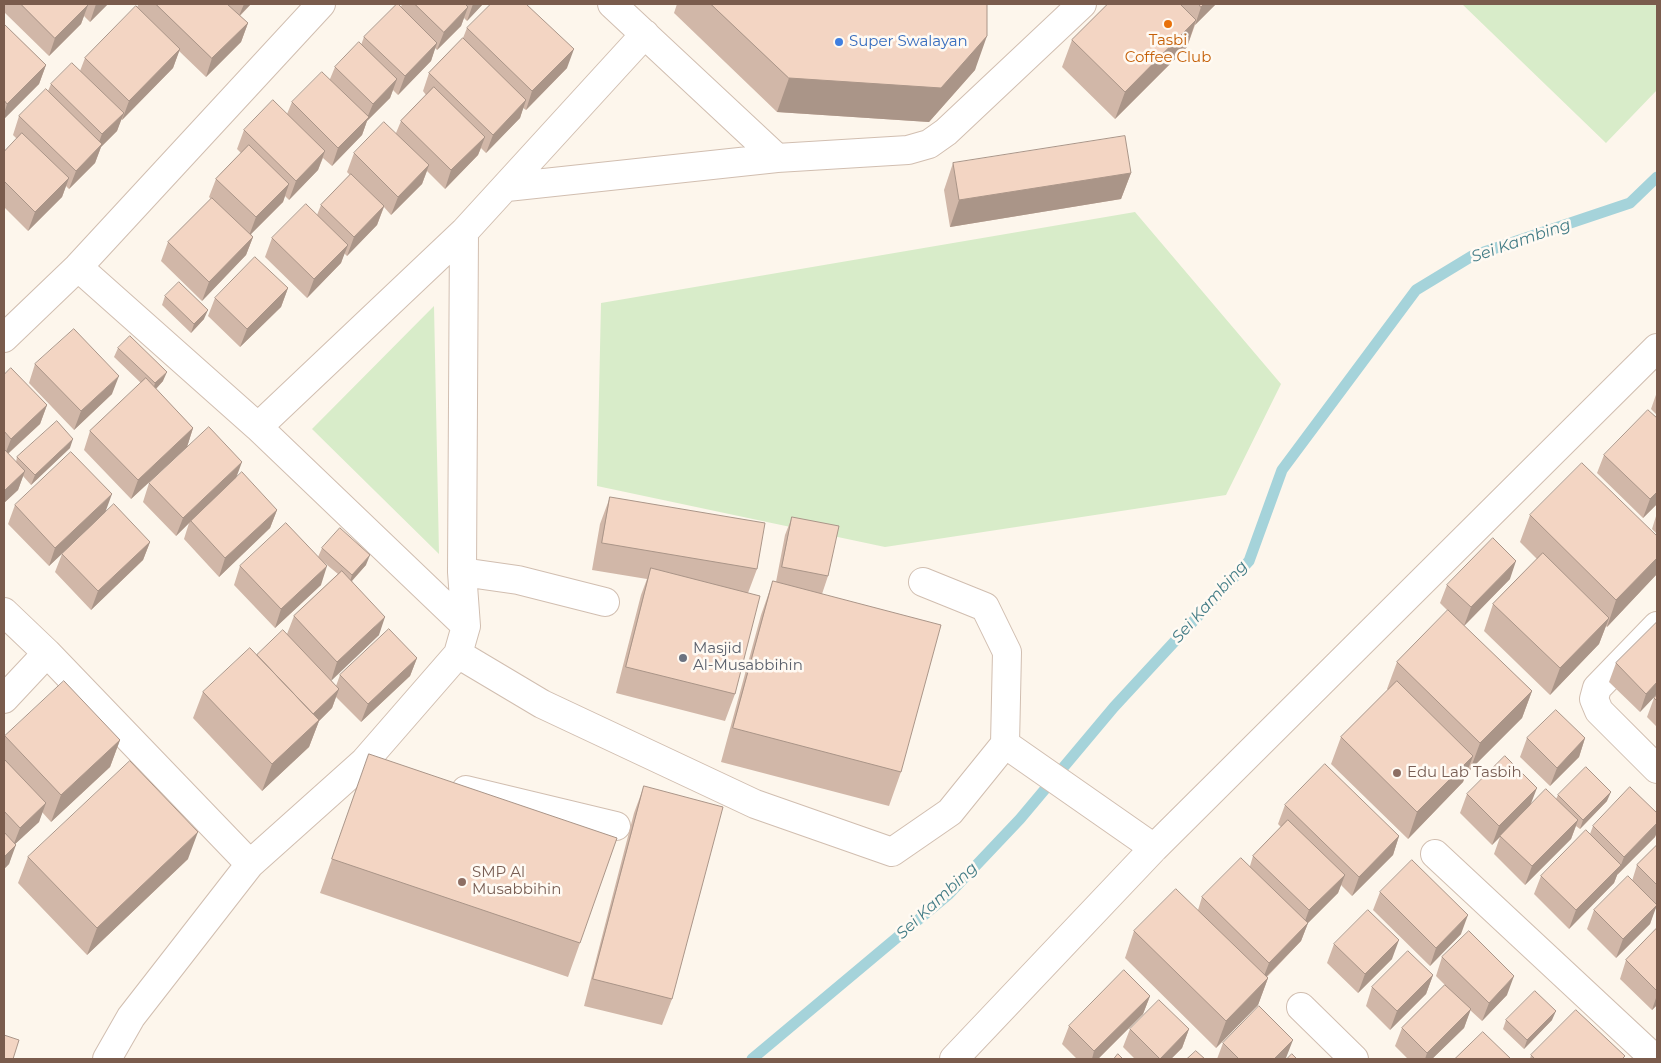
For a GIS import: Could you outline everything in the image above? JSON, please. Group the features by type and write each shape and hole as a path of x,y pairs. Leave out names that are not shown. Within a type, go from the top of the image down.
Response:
{"street":[{"path":"4,338 78,267 322,4"},
{"path":"612,4 777,158"},
{"path":"507,187 777,158 908,150 929,144 946,132 1074,6"},
{"path":"258,427 464,232 507,187 644,34"},
{"path":"107,1059 131,1017 250,864 364,762 458,654 466,626 462,572 464,232"},
{"path":"78,267 258,427 466,626"},
{"path":"954,1059 1154,848 1657,348"},
{"path":"462,572 518,580 605,602"},
{"path":"923,582 985,607 1007,652 1014,751"},
{"path":"4,612 250,864"},
{"path":"1657,626 1597,688 1594,699 1599,711 1657,769"},
{"path":"4,699 47,654"},
{"path":"458,654 542,704 754,804 892,852 950,812 1014,751"},
{"path":"1014,751 1154,848"},
{"path":"364,762 390,770"},
{"path":"445,785 616,826"},
{"path":"1435,854 1655,1059"},
{"path":"1301,1007 1354,1059"}],"green space":[{"path":"1462,4 1657,4 1657,90 1606,143"},
{"path":"1135,212 1281,384 1226,495 885,547 597,486 601,303"},
{"path":"434,306 439,554 312,429"}],"building":[{"path":"21,4 87,4 88,5 55,38"},
{"path":"156,4 227,4 248,23 212,58"},
{"path":"397,4 437,43 405,76 364,37"},
{"path":"415,4 465,4 468,7 444,32"},
{"path":"491,4 526,4 574,49 532,91 467,28"},
{"name":"Super Swalayan","path":"711,4 987,4 987,36 941,88 789,78"},
{"path":"1108,4 1180,4 1196,20 1125,92 1072,40"},
{"path":"136,6 180,49 129,101 85,58"},
{"path":"4,24 46,65 7,104 4,100"},
{"path":"463,38 526,100 493,135 429,73"},
{"path":"359,42 397,79 373,104 335,67"},
{"path":"72,63 124,113 102,134 51,84"},
{"path":"322,72 369,117 338,148 292,102"},
{"path":"434,87 485,137 451,170 401,121"},
{"path":"46,89 102,144 76,171 19,116"},
{"path":"273,100 325,151 296,181 244,130"},
{"path":"384,122 429,165 398,197 354,153"},
{"path":"22,133 69,178 35,212 4,181 4,152"},
{"path":"1125,136 1131,173 959,200 953,163"},
{"path":"249,145 289,184 256,217 216,179"},
{"path":"351,174 384,206 354,237 321,205"},
{"path":"212,198 253,237 209,282 168,242"},
{"path":"306,204 348,245 314,279 272,238"},
{"path":"255,257 288,288 247,329 215,298"},
{"path":"179,282 208,310 194,324 165,296"},
{"path":"74,329 119,376 81,411 35,364"},
{"path":"130,336 167,372 155,383 118,348"},
{"path":"11,368 47,405 11,439 4,431 4,375"},
{"path":"146,378 193,428 138,480 90,431"},
{"path":"1648,410 1657,418 1657,492 1650,499 1604,455"},
{"path":"57,421 73,439 35,475 17,457"},
{"path":"209,427 242,462 183,518 149,483"},
{"path":"4,449 25,471 4,491"},
{"path":"71,452 112,494 55,548 15,505"},
{"path":"1582,463 1657,536 1657,558 1616,600 1530,515"},
{"path":"242,472 277,510 225,558 191,521"},
{"path":"610,497 765,523 757,569 602,543"},
{"path":"114,504 150,542 98,591 62,554"},
{"path":"792,517 839,526 828,576 782,567"},
{"path":"286,523 327,566 281,609 240,566"},
{"path":"340,528 370,555 352,575 322,548"},
{"path":"1493,538 1516,561 1471,607 1447,585"},
{"path":"1543,553 1609,618 1560,668 1493,604"},
{"name":"Masjid Al-Musabbihin","path":"651,568 760,596 735,694 626,667"},
{"path":"342,571 385,617 337,662 294,616"},
{"path":"773,581 941,625 901,772 733,728"},
{"path":"1448,610 1532,691 1480,743 1397,662"},
{"path":"1657,622 1657,682 1646,694 1616,663"},
{"path":"389,629 417,658 368,704 340,675"},
{"path":"283,630 339,689 313,714 257,655"},
{"path":"250,648 319,720 272,764 203,692"},
{"path":"64,681 120,740 61,795 5,736"},
{"path":"1397,681 1473,756 1417,812 1341,737"},
{"path":"1556,710 1585,738 1557,768 1527,738"},
{"name":"SMP Al Musabbihin","path":"369,754 617,838 580,943 332,859"},
{"path":"1505,756 1537,788 1499,826 1467,794"},
{"path":"4,759 46,803 20,828 4,811"},
{"path":"130,761 198,832 97,928 28,857"},
{"path":"1325,764 1399,836 1359,877 1285,805"},
{"path":"1586,767 1611,792 1583,820 1558,795"},
{"path":"644,786 723,807 672,999 593,979"},
{"path":"1630,787 1657,813 1657,823 1624,857 1593,826"},
{"path":"1546,789 1578,820 1532,866 1500,836"},
{"path":"1288,820 1345,875 1309,910 1253,856"},
{"path":"1586,830 1621,865 1576,910 1541,876"},
{"path":"4,832 16,845 4,857"},
{"path":"1657,845 1657,885 1637,865"},
{"path":"1241,858 1308,923 1269,963 1202,897"},
{"path":"1412,860 1468,915 1436,948 1380,892"},
{"path":"1628,876 1657,905 1623,939 1594,910"},
{"path":"1176,889 1268,978 1226,1021 1134,931"},
{"path":"1368,910 1399,940 1365,974 1334,944"},
{"path":"1657,928 1657,991 1626,960"},
{"path":"1469,931 1514,976 1489,1003 1442,957"},
{"path":"1408,951 1433,975 1397,1011 1372,987"},
{"path":"1124,970 1150,996 1094,1051 1069,1026"},
{"path":"1445,985 1471,1009 1427,1053 1402,1028"},
{"path":"1535,991 1556,1011 1527,1040 1506,1020"},
{"path":"1159,1000 1189,1029 1160,1059 1130,1029"},
{"path":"1259,1006 1293,1040 1274,1059 1239,1059 1223,1043"},
{"path":"1576,1010 1625,1056 1622,1059 1535,1059 1531,1055"},
{"path":"1483,1032 1511,1059 1455,1059"},
{"path":"4,1035 19,1040 13,1059 4,1059"},
{"path":"1196,1051 1205,1059 1187,1059"},
{"path":"1118,1054 1123,1059 1114,1059"},
{"path":"1292,1054 1297,1059 1287,1059"}],"waterway":[{"name":"Sei Kambing","path":"752,1059 949,894 1020,819 1114,707 1249,561 1282,470 1416,290 1472,256 1630,203 1657,177"}],"place":[{"name":"Tasbi Coffee Club","path":"1168,24"},
{"name":"Super Swalayan","path":"839,42"},
{"name":"Masjid Al-Musabbihin","path":"683,658"},
{"name":"Edu Lab Tasbih","path":"1397,773"},
{"name":"SMP Al Musabbihin","path":"462,882"}]}
